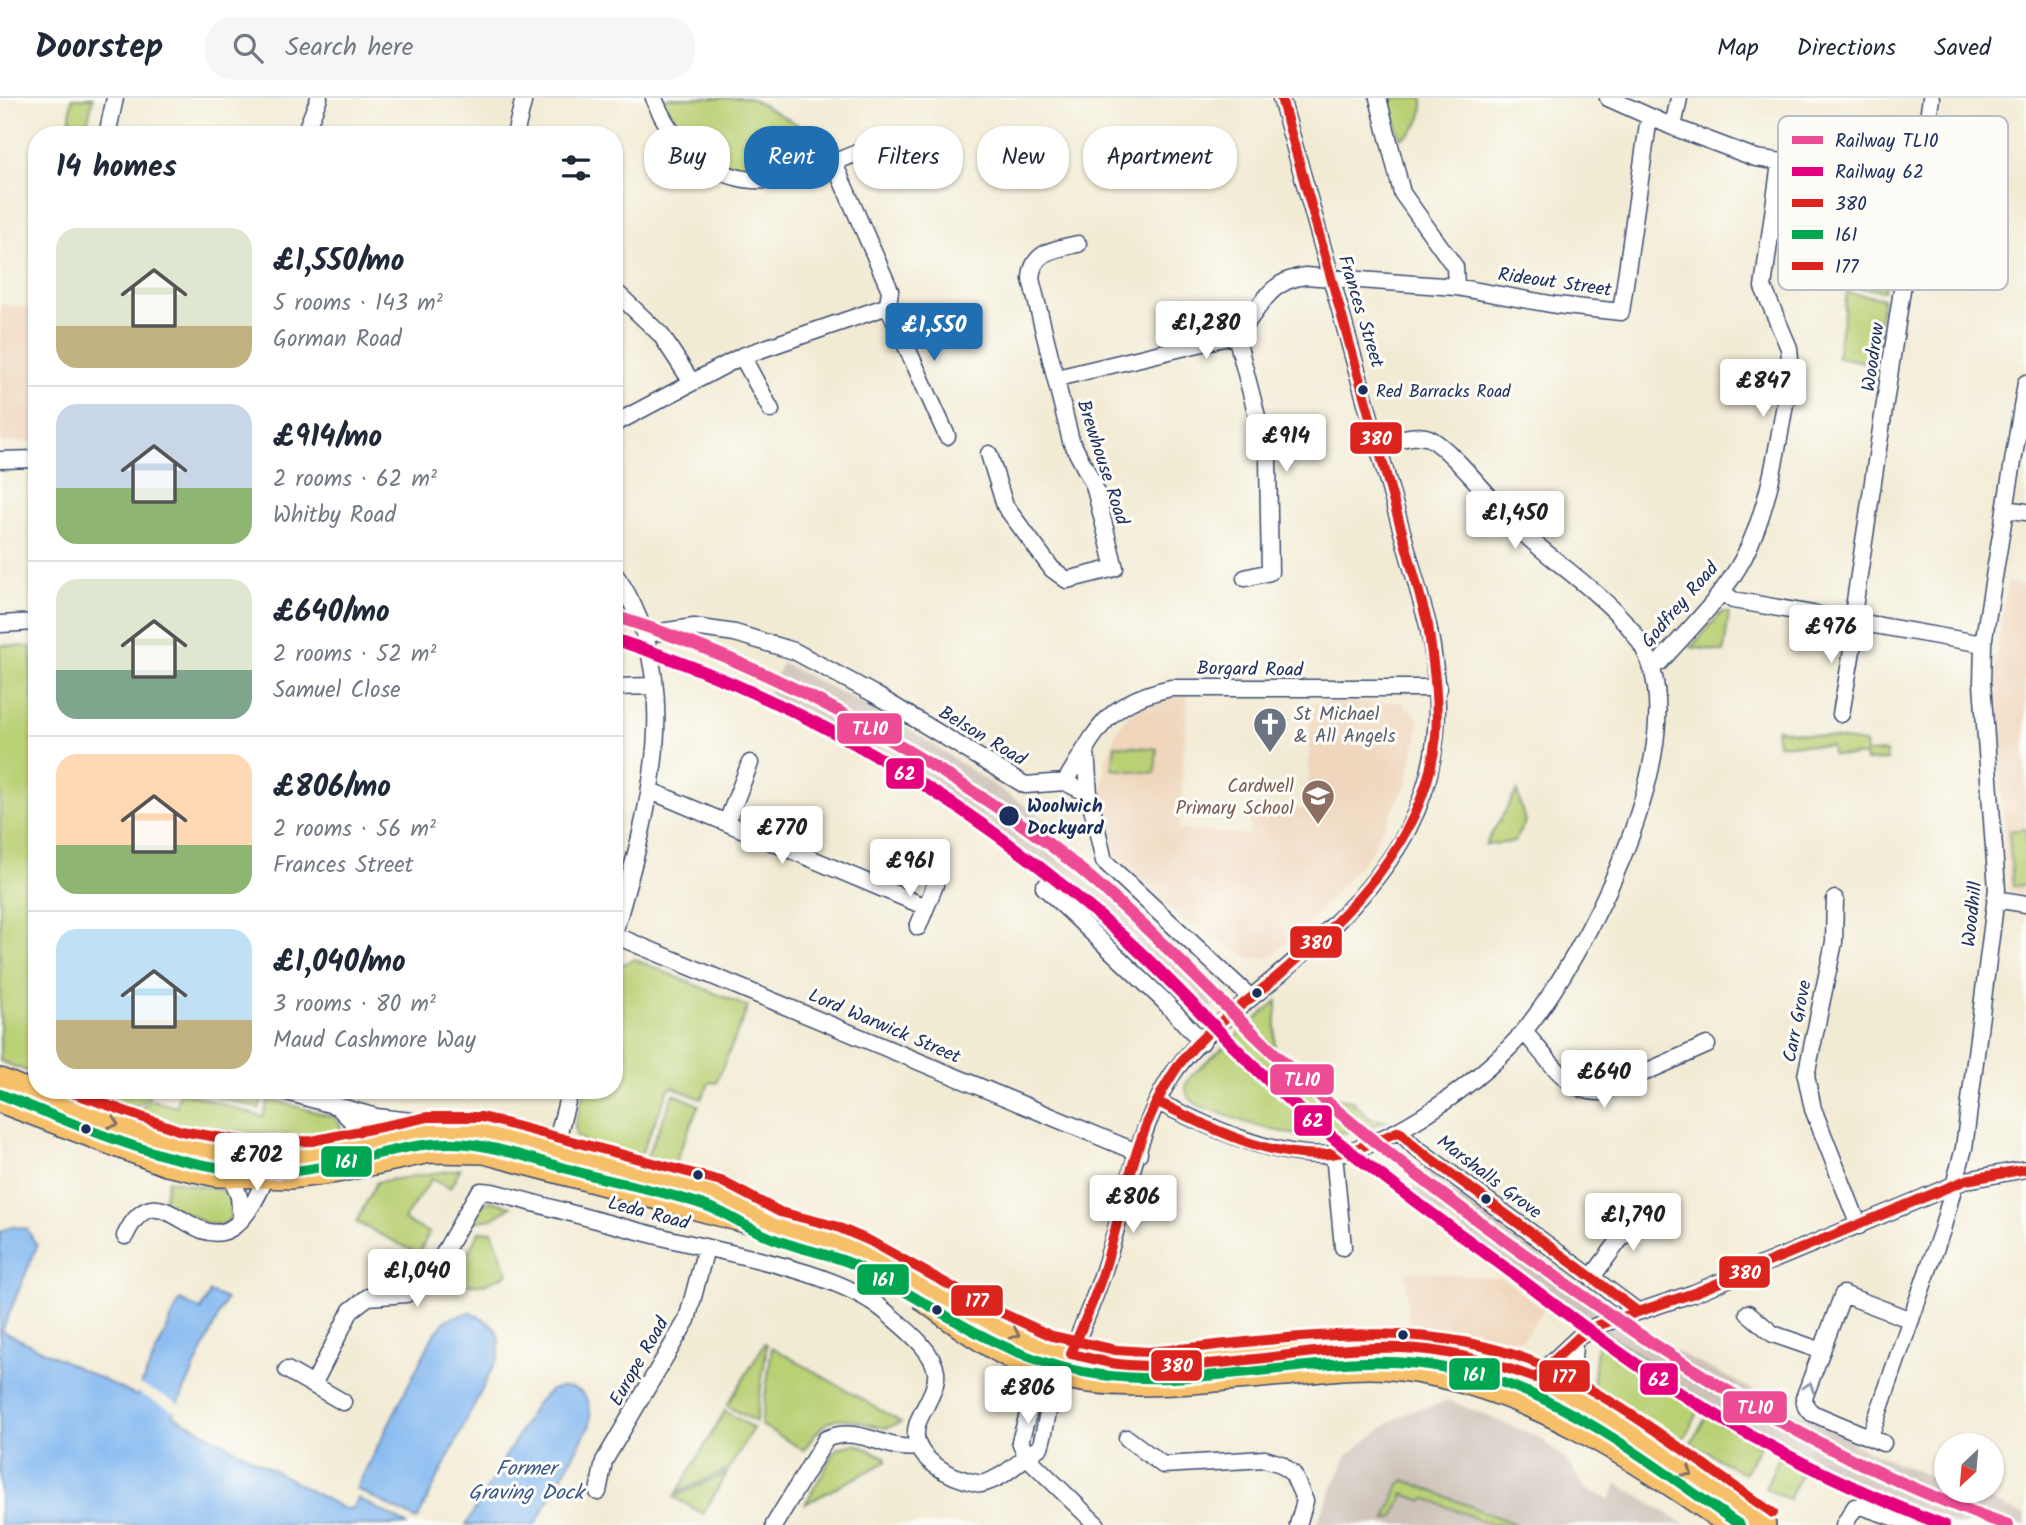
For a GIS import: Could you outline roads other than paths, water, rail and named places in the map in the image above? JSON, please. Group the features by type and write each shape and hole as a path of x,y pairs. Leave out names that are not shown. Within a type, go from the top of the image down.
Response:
{"main road":[{"path":"0,1079 28,1090"},
{"path":"52,1099 149,1136 196,1150 254,1157 289,1157 441,1129 478,1131 552,1160 840,1248 882,1271 995,1350 1041,1371 1063,1376 1157,1385 1365,1368 1440,1376 1526,1405 1590,1436 1729,1525"},
{"path":"0,1102 166,1165 232,1177 265,1179 337,1172 439,1152 484,1153 552,1160 716,1194 775,1224 830,1239 981,1319 1048,1349 1114,1364 1148,1366 1309,1352 1402,1349 1457,1355 1495,1364 1535,1378 1571,1395 1765,1525"}],"street":[{"path":"109,126 115,98"},
{"path":"307,126 318,98"},
{"path":"517,126 524,98"},
{"path":"654,98 673,134 694,156 720,170 744,176"},
{"name":"Frances Street","path":"1063,1376 1102,1274 1139,1153 1158,1102 1176,1069 1202,1042 1359,902 1400,844 1424,793 1439,724 1439,688 1428,625 1281,98"},
{"path":"1378,98 1402,193 1455,267 1457,287"},
{"path":"1608,98 1728,149 1778,162"},
{"path":"1673,127 1678,98"},
{"name":"Woodrow","path":"1928,116 1931,98"},
{"name":"Rideout Street","path":"1329,276 1457,287 1556,305 1621,312 1649,117"},
{"path":"839,173 857,210 867,243 890,290 889,303 947,436"},
{"name":"Godfrey Road","path":"1652,666 1660,662 1722,592 1742,559 1761,517 1791,370 1789,348 1763,287 1778,178"},
{"path":"1078,244 1042,254 1031,269 1033,288 1057,378 1236,335 1265,295 1276,285 1292,278 1329,276"},
{"name":"Woodrow","path":"1841,713 1903,290"},
{"path":"623,299 661,335 691,381"},
{"path":"623,419 742,356 881,311 889,303"},
{"path":"1236,335 1268,460 1270,572 1245,579"},
{"path":"742,356 771,410"},
{"name":"Brewhouse Road","path":"989,454 1005,506 1052,569 1067,580 1115,568 1094,485 1071,440 1057,378"},
{"name":"Woodhill","path":"1822,1352 1804,1398 1806,1407 1812,1413 1877,1440 1911,1320 1956,1185 1964,1148 1997,875 1982,683 1983,644 2026,383"},
{"path":"1158,1102 1234,1136 1287,1150 1334,1154 1366,1146 1399,1131 1458,1090 1500,1056 1524,1032 1578,951 1604,900 1631,833 1655,743 1658,713 1652,666 1630,628 1520,531 1443,447 1425,436 1379,444"},
{"path":"0,460 28,459"},
{"path":"2005,509 2026,512"},
{"path":"623,586 638,608 647,634 653,656 654,686 651,791 623,899"},
{"path":"1722,592 1733,600 1983,644"},
{"path":"0,624 28,622"},
{"name":"Belson Road","path":"647,634 694,627 735,633 794,651 874,694 1025,785 1065,782"},
{"path":"623,687 654,686"},
{"name":"Borgard Road","path":"1065,782 1102,723 1121,705 1171,688 1439,688"},
{"path":"1086,750 1089,794 1104,861 1251,998"},
{"path":"727,822 750,763"},
{"path":"1065,782 1089,794"},
{"path":"651,791 926,907"},
{"path":"918,927 935,886"},
{"path":"1044,887 1163,1000 1202,1042"},
{"name":"Carr Grove","path":"1835,899 1833,942 1806,1076 1812,1110 1859,1226"},
{"path":"1995,899 2026,904"},
{"name":"Lord Warwick Street","path":"623,938 1139,1153"},
{"path":"1524,1032 1575,1087 1588,1093 1600,1092 1707,1045"},
{"path":"310,1099 376,1117 420,1122 441,1129"},
{"path":"552,1160 568,1099"},
{"path":"338,1107 356,1125 363,1145"},
{"name":"Marshalls Grove","path":"1399,1131 1415,1147 1592,1278 1629,1314"},
{"path":"1334,1154 1343,1247"},
{"path":"1535,1378 1579,1337 1596,1326 1693,1293 1956,1185 2026,1169"},
{"path":"232,1177 239,1197 241,1218"},
{"path":"125,1236 137,1213 145,1208 165,1211 210,1235 232,1231 253,1206 265,1179"},
{"name":"Leda Road","path":"313,1385 352,1310 368,1297 406,1294 430,1278 481,1191 795,1271 857,1292 889,1315 926,1351 936,1373 935,1385 916,1427 918,1447"},
{"path":"1592,1278 1645,1206"},
{"name":"Europe Road","path":"598,1492 604,1461 687,1320 706,1248"},
{"path":"1748,1312 1773,1334 1822,1352 1843,1294 1911,1320"},
{"path":"1571,1395 1574,1344"},
{"path":"1048,1349 1020,1441 1026,1456 1097,1525"},
{"path":"287,1370 343,1402"},
{"path":"774,1525 826,1439 840,1432 857,1433 906,1449 918,1447 931,1463 981,1484 1011,1472 1026,1456 1040,1447 1048,1410 1063,1376"},
{"path":"1127,1438 1163,1465 1265,1459 1281,1464 1293,1474 1305,1500 1298,1525"},
{"path":"1844,1525 1855,1507 1917,1525"}],"water":[{"path":"11,1226 27,1229 37,1246 2,1331 136,1396 180,1300 201,1310 210,1292 226,1299 173,1415 344,1509 353,1508 358,1498 408,1525 0,1525 0,1232"},
{"path":"470,1312 494,1328 499,1340 498,1357 417,1520 356,1489 433,1336 447,1319"},
{"name":"Former Graving Dock","path":"562,1387 577,1390 586,1397 590,1409 590,1425 535,1525 466,1525 536,1404 551,1390"}],"rail line":[{"name":"TL10","path":"623,619 700,646 823,703 902,747 1012,817 1110,895 1288,1066 1369,1137 1588,1300 1702,1375 1819,1442 1942,1500 2008,1525"},
{"name":"62","path":"623,642 686,664 755,693 887,762 949,802 1010,844 1127,940 1260,1073 1329,1135 1600,1338 1677,1391 1762,1442 1882,1500 1944,1525"}],"place":[{"name":"Red Barracks Road","path":"1363,390"},
{"name":"St Michael & All Angels","path":"1270,754"},
{"name":"Woolwich Dockyard","path":"1009,816"},
{"name":"Cardwell Primary School","path":"1318,826"}]}
